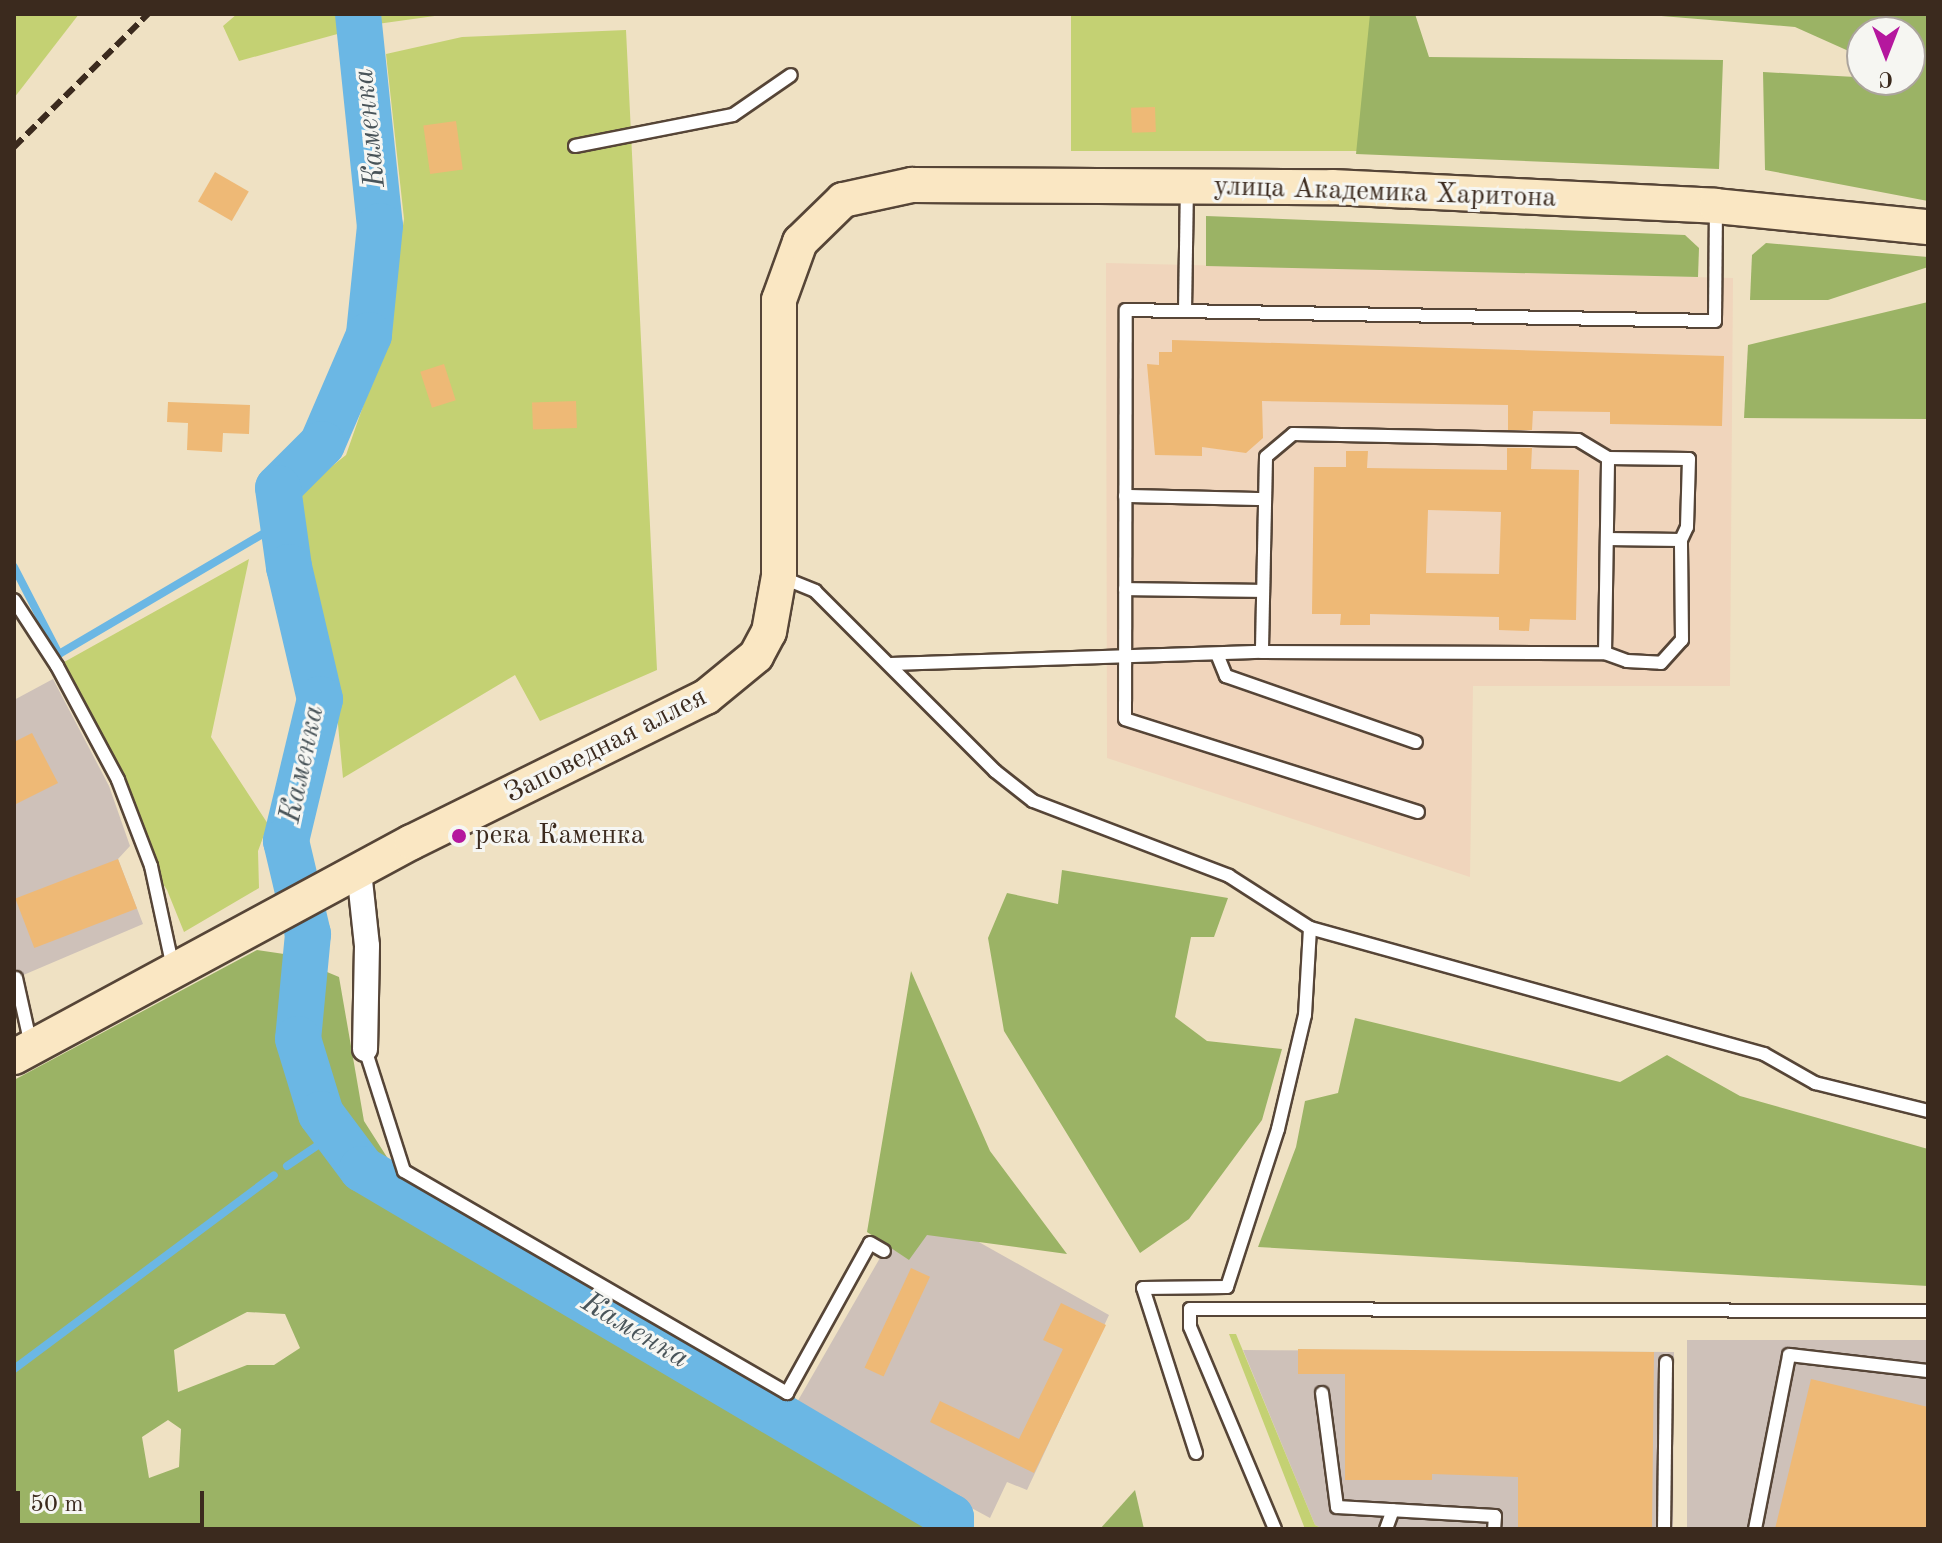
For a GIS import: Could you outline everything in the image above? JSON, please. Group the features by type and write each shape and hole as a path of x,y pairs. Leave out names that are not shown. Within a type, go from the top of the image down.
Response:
{"street":[{"name":"улица Академика Харитона","path":"843,200 912,185 1332,187 1716,206 1928,227"},
{"name":"Заповедная аллея","path":"174,971 345,878 735,677 756,656 769,632 779,576 779,300 800,242 843,200"},
{"path":"345,878 367,946 365,1049"},
{"path":"23,1052 174,971"}],"lane":[{"path":"575,146 733,115 791,75"},
{"path":"1185,311 1188,186"},
{"path":"1418,812 1125,719 1126,310 1715,321 1716,206"},
{"path":"891,664 1262,652 1605,653 1627,661 1661,663 1682,640 1681,540 1687,527 1689,459 1608,458 1578,440 1293,434 1266,457 1262,499 1262,652"},
{"path":"1605,653 1608,458"},
{"path":"1125,496 1262,499"},
{"path":"1607,539 1681,540"},
{"path":"779,576 815,591 995,771 1033,801 1229,876 1310,928 1764,1054 1815,1083 1928,1111"},
{"path":"1125,589 1262,591"},
{"path":"14,600 57,666 118,780 151,866 174,971"},
{"path":"1217,654 1226,676 1416,742"},
{"path":"1196,1453 1160,1355 1143,1288 1227,1287 1278,1129 1305,1015 1310,928"},
{"path":"16,978 23,1052"},
{"path":"365,1049 404,1171 787,1393 870,1243 884,1251"},
{"path":"1275,1529 1190,1327 1190,1309 1928,1311"},
{"path":"1755,1529 1789,1355 1928,1371"},
{"path":"1664,1529 1666,1362"},
{"path":"1322,1393 1337,1507 1495,1516 1494,1529"},
{"path":"1386,1529 1393,1510"}],"shaded area":[{"path":"1106,263 1733,278 1730,686 1473,686 1470,877 1107,758"},
{"path":"53,679 109,786 130,846 118,859 143,924 14,979 14,700"},
{"path":"911,1204 1109,1315 1027,1490 1007,1482 990,1518 792,1411"},
{"path":"1687,1340 1928,1340 1928,1529 1687,1529"},
{"path":"1243,1350 1674,1352 1673,1529 1323,1529 1315,1525"}],"green space":[{"path":"14,14 79,14 14,98"},
{"path":"237,14 449,14 370,25 239,61 223,26"},
{"path":"1071,14 1370,14 1370,151 1071,151"},
{"path":"1370,14 1415,14 1429,57 1723,60 1719,169 1356,154"},
{"path":"1637,14 1928,14 1928,201 1765,170 1763,72 1846,77 1846,96 1926,96 1926,16 1846,16 1846,50 1795,27"},
{"path":"626,30 657,670 540,721 515,675 343,778 336,703 304,560 297,494 346,455 385,343 404,219 386,54 462,37"},
{"path":"1206,216 1685,235 1699,248 1698,277 1206,266"},
{"path":"1766,243 1928,257 1928,267 1828,300 1750,300 1752,255"},
{"path":"1928,302 1928,419 1744,418 1748,345"},
{"path":"249,559 211,737 268,824 258,851 259,888 184,932 167,890 151,866 118,780 57,666"},
{"path":"1062,870 1228,898 1214,937 1191,937 1175,1017 1207,1041 1282,1049 1262,1120 1189,1219 1140,1253 1004,1031 988,938 1007,893 1058,904"},
{"path":"257,950 284,954 339,977 364,1121 399,1176 947,1511 946,1529 14,1529 14,1080","holes":["247,1312 285,1314 300,1348 274,1365 247,1365 178,1392 174,1350","168,1420 181,1429 179,1467 149,1478 142,1437"]},
{"path":"911,971 990,1151 1067,1254 927,1235 909,1260 867,1232"},
{"path":"1355,1018 1620,1082 1667,1055 1740,1096 1928,1149 1928,1286 1258,1247 1296,1147 1305,1101 1338,1093"},
{"path":"1229,1334 1236,1334 1315,1525 1323,1529 1305,1529"},
{"path":"1135,1490 1144,1529 1100,1529"}],"building":[{"path":"1155,107 1156,132 1132,133 1131,108"},
{"path":"456,121 463,170 430,174 423,126"},
{"path":"215,172 249,192 232,221 198,201"},
{"path":"1172,340 1724,356 1722,426 1610,424 1610,412 1533,411 1532,430 1508,430 1508,405 1262,401 1263,438 1246,453 1202,447 1202,456 1155,455 1147,364 1159,365 1159,352 1172,352"},
{"path":"444,364 456,400 432,408 420,372"},
{"path":"576,401 577,428 533,430 532,403"},
{"path":"168,402 250,405 249,434 223,433 222,452 187,450 188,423 167,422"},
{"path":"1507,448 1532,448 1531,469 1579,470 1576,620 1530,619 1529,631 1499,630 1499,617 1370,614 1370,625 1340,625 1341,614 1312,614 1314,467 1346,467 1346,451 1368,451 1367,468 1507,470","holes":["1428,510 1501,512 1499,574 1426,573"]},
{"path":"32,733 58,783 14,805 14,742"},
{"path":"118,859 137,908 34,948 15,898"},
{"path":"911,1268 930,1277 884,1377 865,1368"},
{"path":"1061,1303 1106,1325 1034,1473 930,1422 940,1401 1019,1439 1063,1349 1043,1340"},
{"path":"1298,1349 1654,1352 1652,1529 1518,1529 1518,1477 1432,1474 1432,1480 1345,1480 1345,1374 1298,1374"},
{"path":"1811,1379 1928,1407 1928,1529 1775,1529"}],"waterway":[{"name":"Каменка","path":"358,14 380,226 369,335 322,444 278,488 289,567 320,699 286,841 308,934 298,1039 321,1114 362,1169 951,1517 951,1529"},
{"path":"14,567 59,654 283,522"},
{"path":"287,1166 336,1133"},
{"path":"14,1369 274,1175"}],"railway":[{"path":"14,147 148,14"}],"place":[{"name":"река Каменка","path":"459,836"}]}
